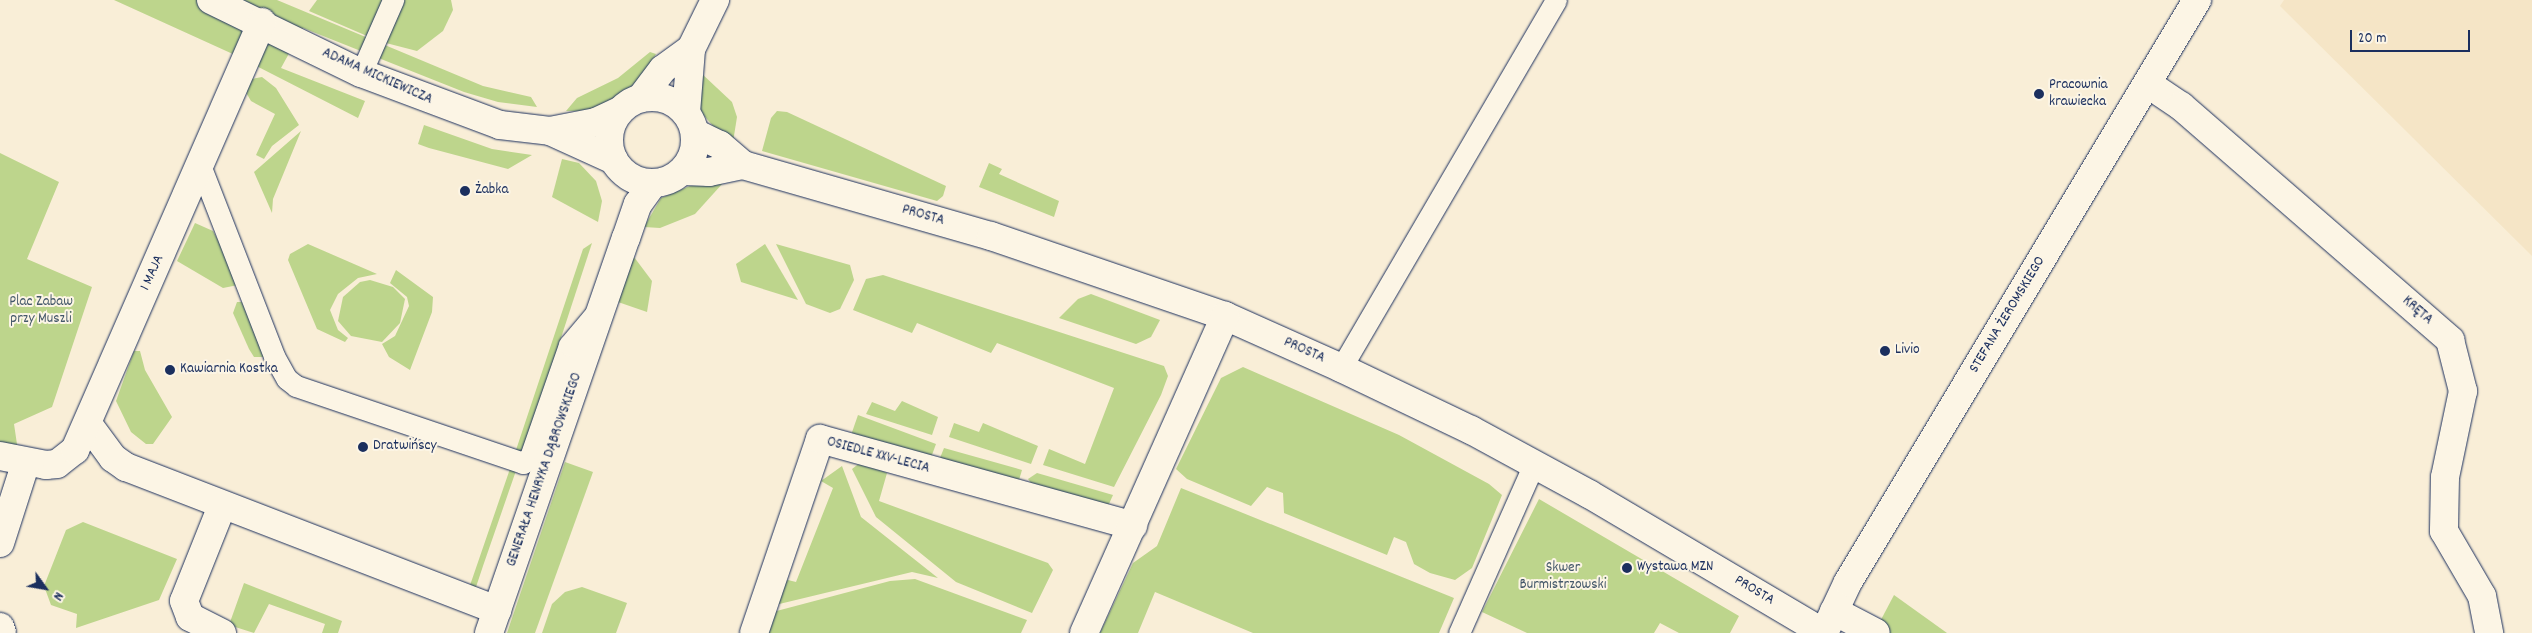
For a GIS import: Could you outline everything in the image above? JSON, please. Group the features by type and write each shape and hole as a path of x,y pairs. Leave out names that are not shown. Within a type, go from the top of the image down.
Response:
{"street":[{"name":"ADAMA MICKIEWICZA","path":"211,0 262,22 361,73 500,124 550,131 614,160"},
{"path":"691,49 664,69 630,104 609,135 614,160 636,182 653,183 673,178 684,171 695,148 691,123 691,49 715,0"},
{"name":"STEFANA ŻEROMSKIEGO","path":"1827,626 2197,0"},
{"name":"1 MAJA","path":"0,456 46,466 67,458 88,424 262,22"},
{"name":"KRĘTA","path":"2148,84 2181,106 2450,340 2463,391 2445,478 2444,531 2482,596 2489,633"},
{"path":"630,104 667,99 691,123"},
{"name":"ADAMA MICKIEWICZA","path":"550,131 596,122 630,104"},
{"name":"PROSTA","path":"691,123 743,165 991,236 1225,316 1342,368 1534,464 1827,626 1876,633"},
{"name":"PROSTA","path":"684,171 709,172 743,165"},
{"name":"GENERAŁA HENRYKA DĄBROWSKIEGO","path":"493,622 638,204 653,183"},
{"path":"1084,633 1225,316"},
{"path":"88,424 113,458 126,468 222,506 493,622"},
{"name":"OSIEDLE XXV-LECIA","path":"754,633 820,439 1133,526"},
{"path":"0,543 26,462"},
{"path":"222,506 184,601 190,617 222,633"},
{"path":"0,626 2,633"}],"lane":[{"path":"361,73 393,0"},
{"path":"1342,368 1556,0"},
{"name":"GENERAŁA HENRYKA DĄBROWSKIEGO","path":"200,165 274,356 296,386 523,463 530,457 569,345 602,306"},
{"path":"1459,633 1534,464"}],"shaded area":[{"path":"2284,0 2532,0 2532,256 2280,6"}],"green space":[{"path":"114,0 277,0 483,86 531,97 537,107 498,102 464,92 303,28 281,68 365,101 358,118 235,55"},
{"path":"317,0 383,0 367,36 309,11"},
{"path":"404,0 451,0 453,10 443,31 417,51 386,43"},
{"path":"650,52 656,54 646,71 617,102 589,111 566,111 577,98 618,78"},
{"path":"701,73 732,102 737,117 733,142 721,135 699,110"},
{"path":"262,77 276,88 299,125 272,146 264,159 256,155 275,114 251,101 244,89 247,80"},
{"path":"777,111 787,112 946,186 943,196 937,201 762,151 771,118"},
{"path":"424,125 492,149 532,155 508,169 429,148 418,144"},
{"path":"301,131 273,199 272,213 254,172"},
{"name":"Plac Zabaw przy Muszli","path":"0,153 59,182 27,259 92,287 52,407 14,424 18,451 0,446"},
{"path":"562,159 579,163 596,181 602,201 598,222 552,197"},
{"path":"989,163 1002,169 999,174 1059,201 1054,217 979,187"},
{"path":"697,183 723,183 695,214 660,228 644,227 661,198"},
{"path":"195,223 213,231 243,284 223,288 177,261"},
{"path":"592,243 524,451 514,456 583,249"},
{"path":"308,244 377,274 358,278 338,294 330,310 338,330 348,338 345,342 317,329 288,260 290,254"},
{"path":"765,244 798,300 741,282 736,264"},
{"path":"776,244 850,265 854,280 840,309 830,313 806,304"},
{"path":"634,257 652,281 647,312 618,302"},
{"path":"396,270 433,297 432,312 410,370 389,357 382,344 395,336 409,306 407,297 390,283"},
{"path":"883,275 1164,366 1168,376 1161,395 1114,487 1043,465 1049,449 1085,464 1114,388 997,343 991,353 917,323 912,333 853,310 866,279"},
{"path":"370,280 393,287 405,299 400,323 382,342 351,336 338,321 343,297 360,282"},
{"path":"1091,294 1160,320 1151,337 1136,344 1059,318 1078,299"},
{"path":"237,302 242,302 264,357 254,357 249,349 233,313"},
{"path":"134,351 140,351 145,370 172,417 153,444 146,444 131,432 116,401"},
{"path":"1243,367 1399,435 1489,484 1502,495 1472,568 1455,580 1430,573 1414,564 1406,542 1394,537 1387,555 1284,513 1283,493 1267,487 1251,506 1187,479 1176,469 1221,378"},
{"path":"902,401 938,417 932,435 866,414 872,402 895,411"},
{"path":"858,415 936,444 929,463 850,438"},
{"path":"954,423 979,432 983,423 1038,446 1031,464 949,437"},
{"path":"944,448 1022,470 1016,490 938,463"},
{"path":"565,462 593,472 535,633 507,633"},
{"path":"861,462 887,473 879,501 1048,563 1053,570 1032,613 956,582 876,517 852,469"},
{"path":"512,463 518,465 472,599 466,597"},
{"path":"842,466 861,517 938,578 912,572 771,606 784,579 796,582 833,488 821,481"},
{"path":"1037,473 1113,495 1104,515 1031,483 1028,479"},
{"path":"1181,488 1454,598 1439,633 1253,633 1155,592 1138,633 1100,633 1133,563 1157,546"},
{"name":"Skwer Burmistrzowski","path":"1539,499 1739,616 1730,633 1679,633 1660,623 1654,633 1527,633 1482,612"},
{"path":"83,522 177,559 159,600 76,628 77,614 51,605 44,586 66,530"},
{"path":"915,579 1027,620 1021,633 766,633 769,613 890,581"},
{"path":"244,583 342,621 338,633 322,633 325,624 269,604 254,633 229,625"},
{"path":"582,587 627,603 616,633 542,633 552,604 565,592"},
{"path":"1894,595 1947,633 1874,633"}],"place":[{"name":"Pracownia krawiecka","path":"2039,94"},
{"name":"Żabka","path":"465,191"},
{"name":"Livio","path":"1885,351"},
{"name":"Kawiarnia Kostka","path":"170,370"},
{"name":"Dratwińscy","path":"363,447"},
{"name":"Wystawa MZN","path":"1627,568"}]}
